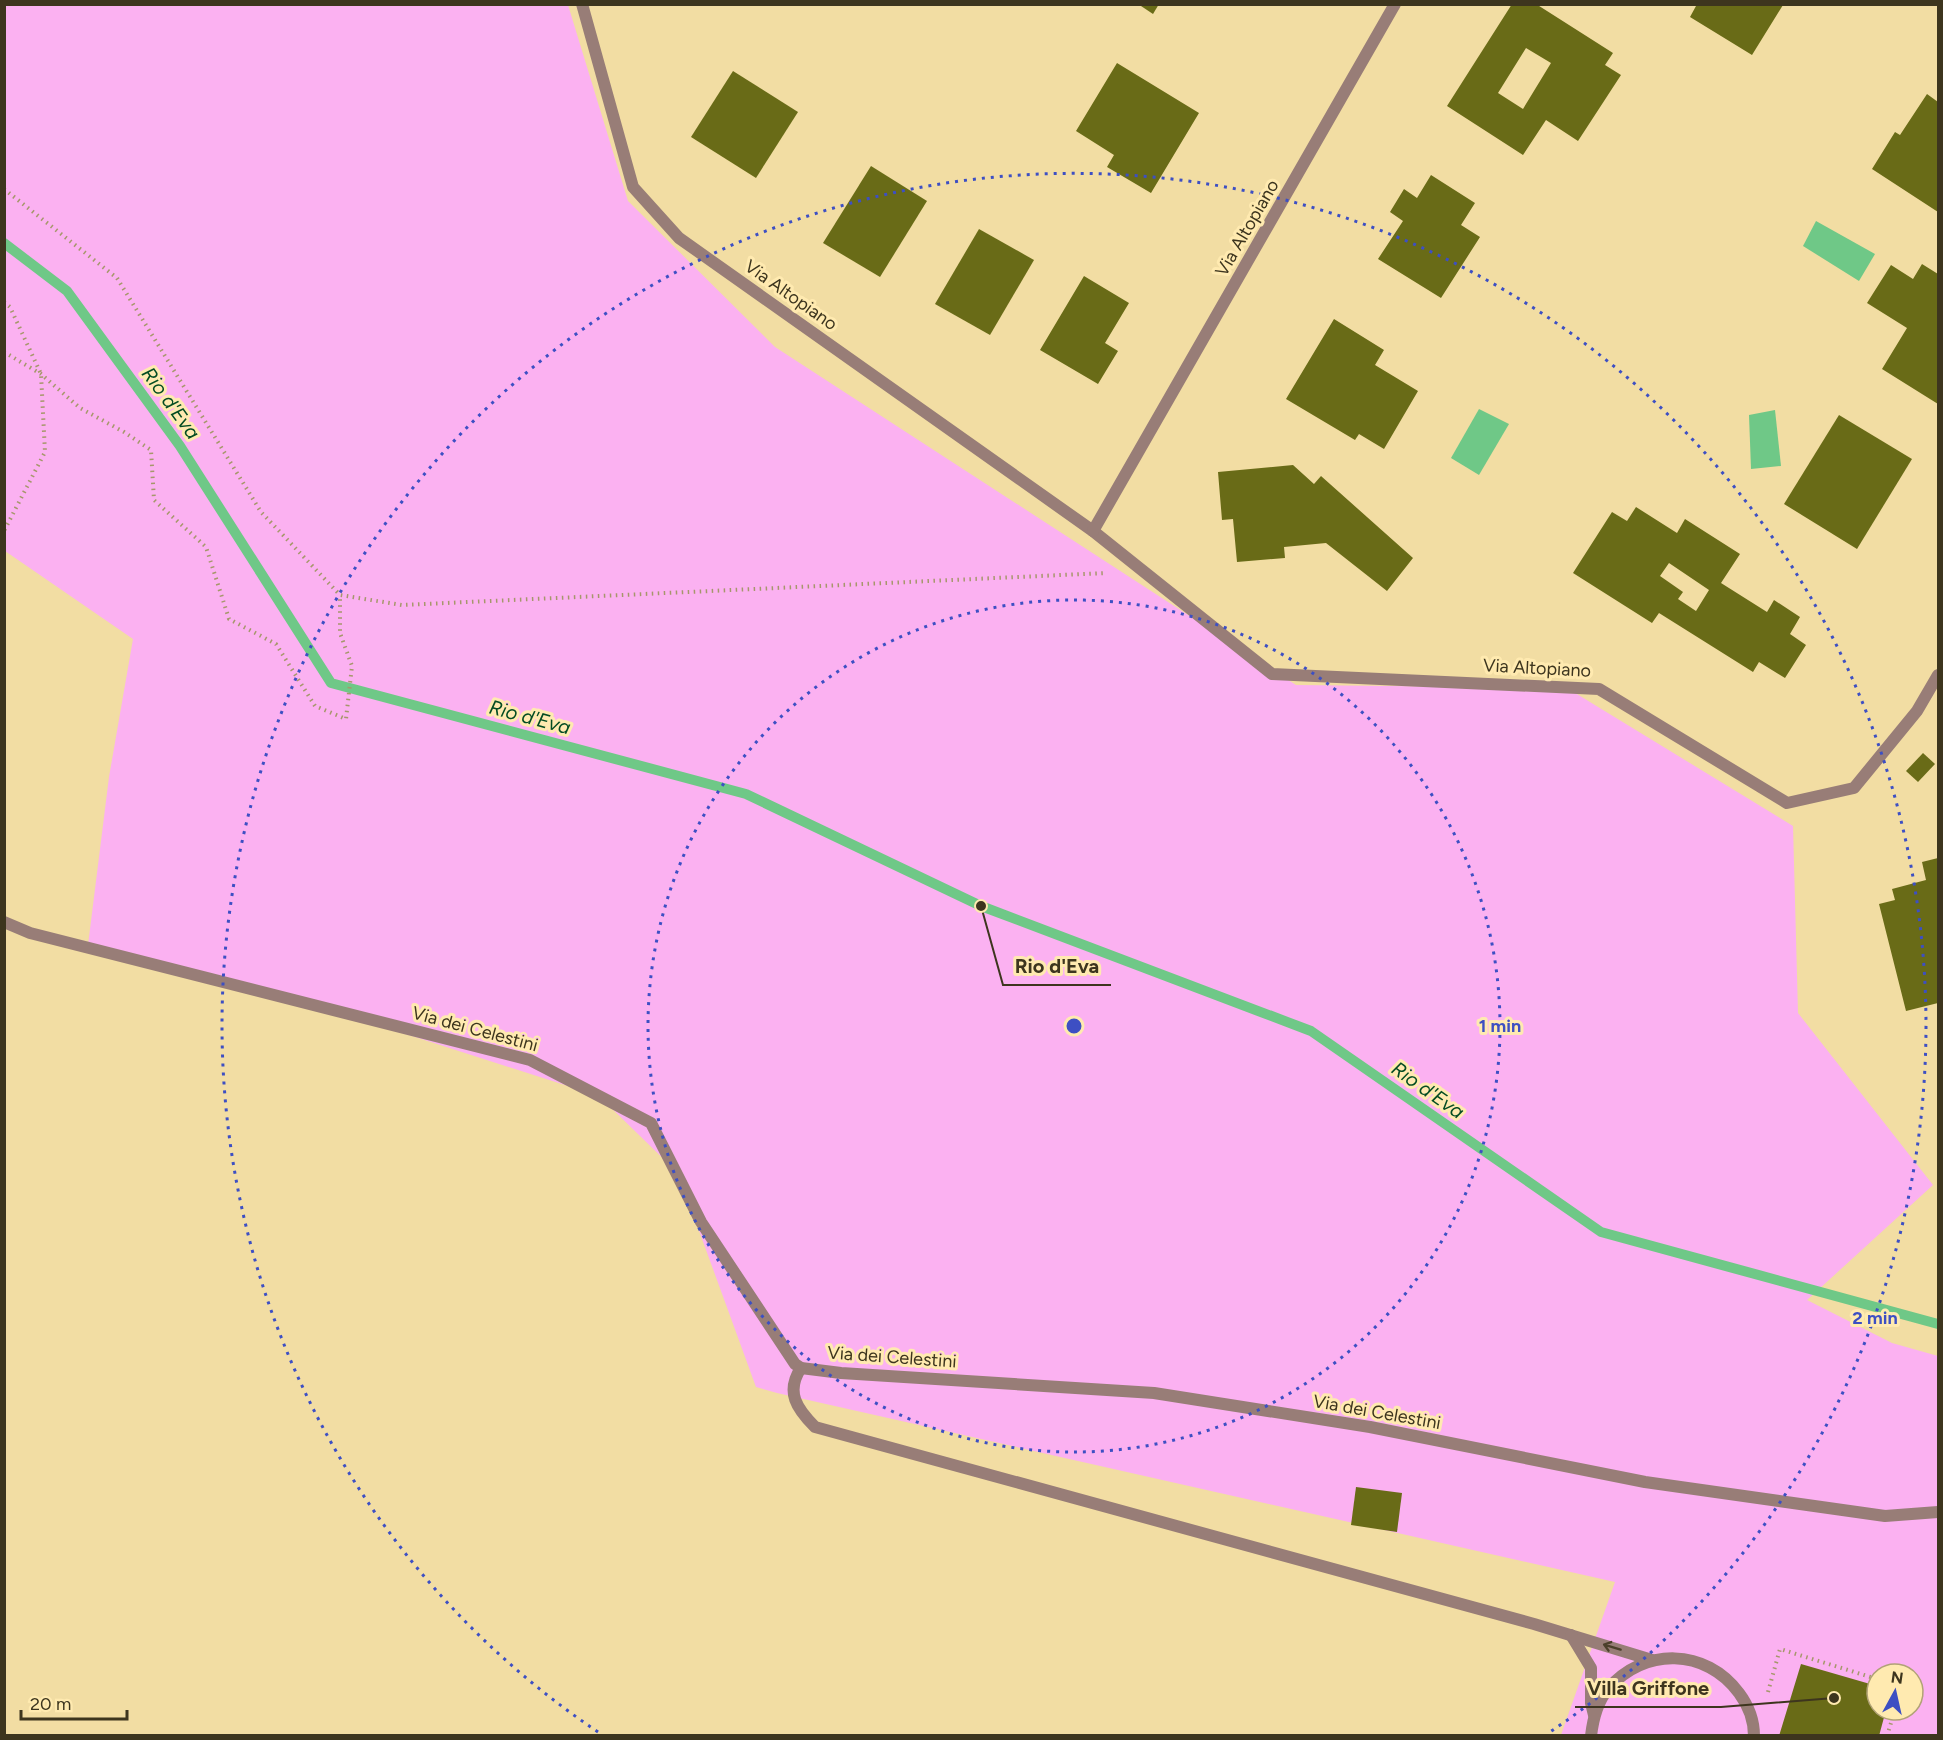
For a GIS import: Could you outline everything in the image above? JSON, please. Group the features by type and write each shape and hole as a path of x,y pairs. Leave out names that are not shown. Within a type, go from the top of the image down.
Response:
{"street":[{"name":"Via Altopiano","path":"582,4 633,187 679,238 1093,531 1272,674 1599,689 1787,803 1854,788 1917,711 1938,675"},
{"name":"Via Altopiano","path":"1093,531 1395,4"},
{"name":"Via dei Celestini","path":"4,922 30,933 530,1060 651,1123 701,1222 795,1364 801,1368 841,1373 1154,1394 1370,1428 1645,1482 1885,1516 1938,1512"},
{"path":"801,1368 794,1378 792,1388 800,1411 815,1427 1571,1635 1652,1660"},
{"path":"1571,1635 1591,1668 1590,1703 1594,1714"},
{"path":"1591,1736 1594,1714 1606,1690 1627,1671 1652,1660 1680,1658 1707,1665 1730,1680 1746,1702 1754,1727 1754,1736"}],"path":[{"path":"4,189 117,278 261,512 340,595 402,605 1143,571"},
{"path":"4,302 10,307 41,374 45,452 4,531"},
{"path":"4,352 41,374 80,408 151,450 154,500 206,547 229,619 276,644 315,706 346,719 352,666 340,633 340,595"},
{"path":"1767,1692 1780,1649 1865,1674"}],"shaded area":[{"path":"4,5 568,5 628,201 775,347 1296,685 1567,688 1793,826 1798,1013 1933,1185 1807,1300 1892,1343 1938,1356 1938,1735 1561,1735 1615,1582 756,1387 678,1173 599,1096 409,1035 88,945 109,777 133,639 5,551"},
{"path":"1816,221 1875,254 1859,281 1803,246"},
{"path":"1479,409 1509,424 1479,475 1451,458"},
{"path":"1775,410 1781,466 1751,469 1749,415"}],"building":[{"path":"1138,4 1159,4 1153,14"},
{"path":"1512,4 1536,4 1613,53 1605,65 1621,75 1578,141 1546,120 1523,155 1447,106","holes":["1526,48 1551,63 1523,109 1498,93"]},
{"path":"1693,5 1783,5 1752,55 1690,17 1696,6"},
{"path":"1117,63 1199,113 1151,193 1107,167 1114,155 1076,131"},
{"path":"733,71 798,112 756,178 691,137"},
{"path":"1927,94 1938,102 1938,212 1872,169 1895,132 1900,135"},
{"path":"871,166 927,201 880,277 823,243"},
{"path":"1431,175 1475,203 1461,225 1480,237 1441,298 1378,259 1403,221 1390,212 1404,189 1417,198"},
{"path":"979,229 1034,260 990,335 935,304"},
{"path":"1922,264 1938,274 1938,404 1882,369 1907,328 1867,303 1891,265 1913,279"},
{"path":"1084,276 1129,303 1105,343 1118,351 1098,384 1040,350"},
{"path":"1334,319 1384,350 1375,365 1418,391 1384,449 1359,434 1355,440 1286,399"},
{"path":"1839,415 1912,459 1857,549 1784,504"},
{"path":"1293,465 1314,484 1321,476 1413,558 1387,591 1326,543 1284,547 1285,558 1237,562 1233,519 1222,520 1218,472"},
{"path":"1636,507 1677,533 1685,519 1740,554 1721,583 1767,612 1774,600 1800,617 1790,634 1806,645 1785,678 1759,662 1753,672 1659,613 1652,623 1573,573 1612,512 1627,521","holes":["1669,563 1709,590 1696,611 1678,599 1683,592 1660,576"]},
{"path":"1923,753 1935,764 1918,782 1906,771"},
{"path":"1938,858 1938,1003 1906,1011 1879,904 1895,900 1892,889 1926,880 1922,862"},
{"path":"1356,1487 1402,1493 1397,1532 1351,1525"},
{"path":"1801,1664 1865,1683 1865,1722 1883,1722 1879,1736 1779,1736"}],"waterway":[{"name":"Rio d'Eva","path":"4,243 67,291 180,446 331,683 746,794 981,906 1311,1031 1601,1232 1938,1324"}],"place":[{"name":"Rio d'Eva","path":"981,906"},
{"name":"Villa Griffone","path":"1834,1698"}]}
